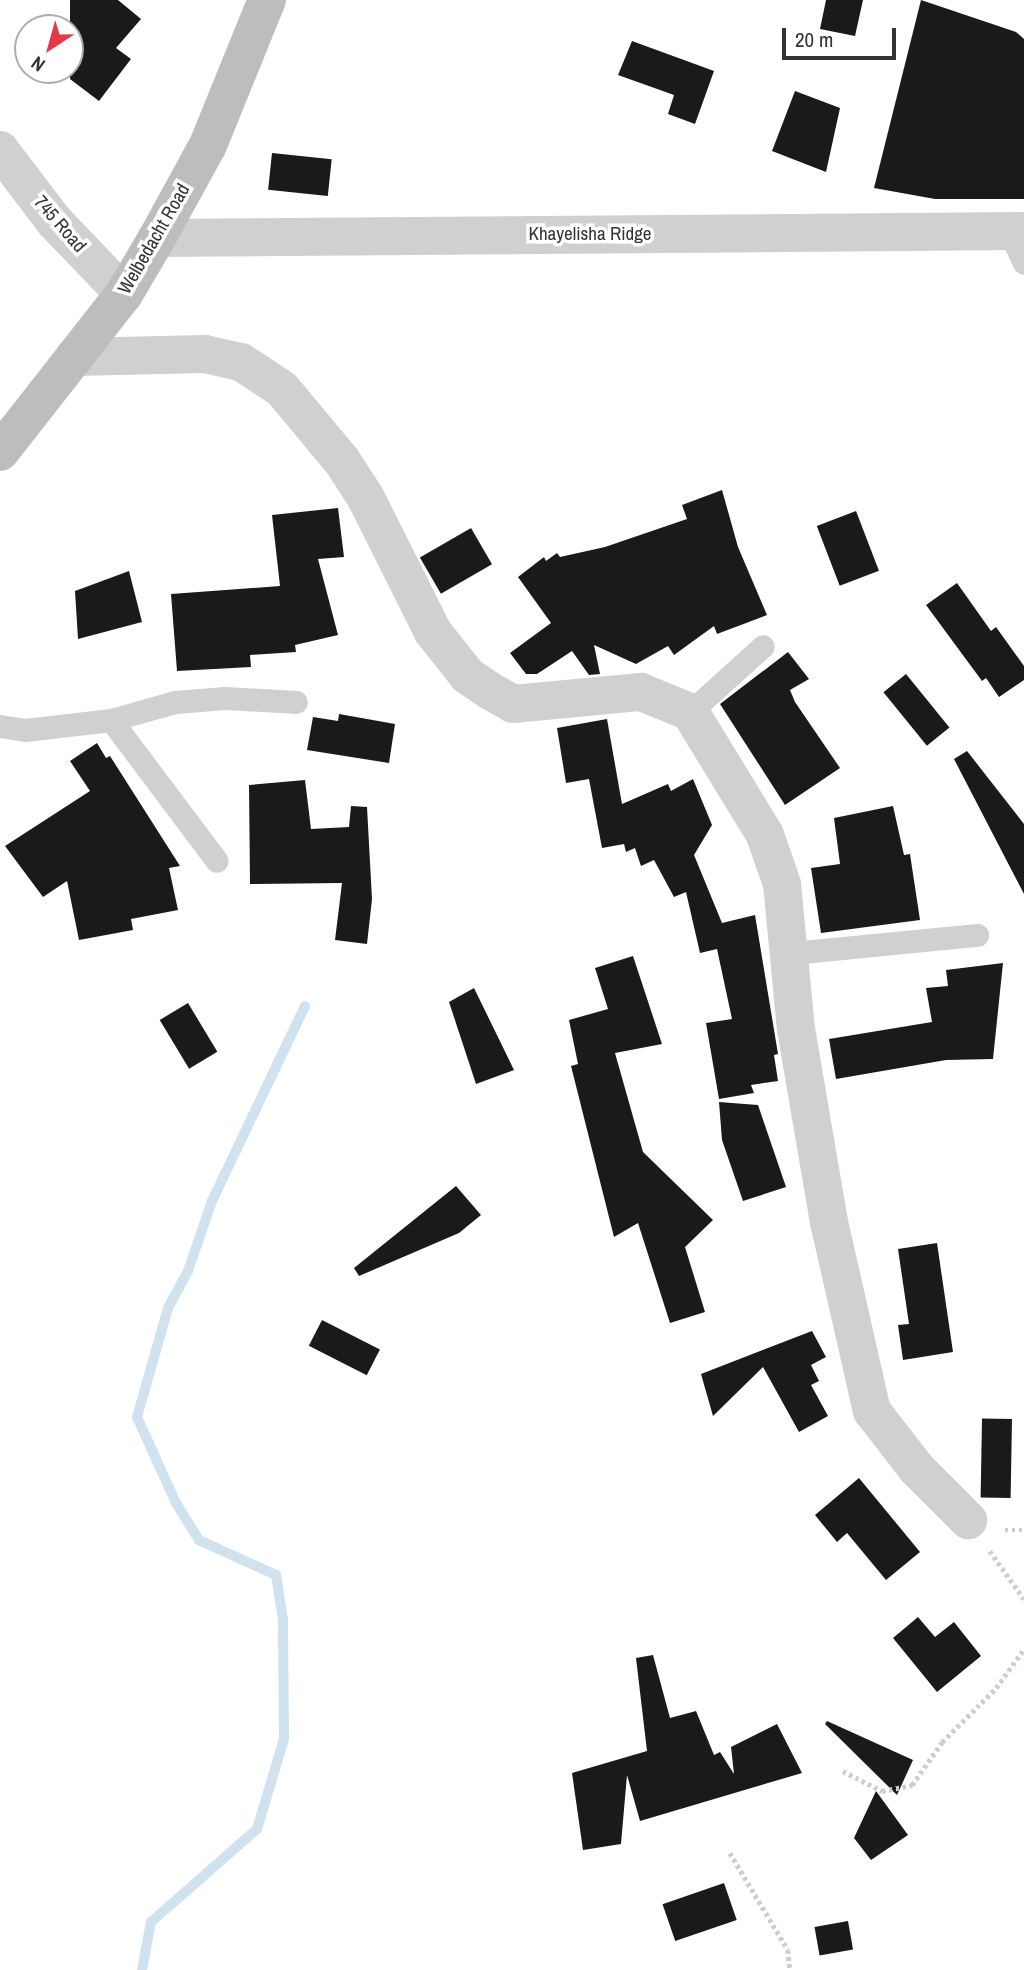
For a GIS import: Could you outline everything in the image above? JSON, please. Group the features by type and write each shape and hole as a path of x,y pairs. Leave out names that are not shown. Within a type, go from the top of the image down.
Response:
{"street":[{"name":"Welbedacht Road","path":"0,452 124,294 208,145 267,0"},
{"name":"745 Road","path":"0,150 54,221 124,294"},
{"name":"Khayelisha Ridge","path":"157,238 1019,242"},
{"path":"74,358 205,354 242,362 282,389 366,498 433,632 468,676 490,691 513,704 641,692 690,712 765,835 782,884 792,953 796,1029 829,1222 872,1411 916,1468 968,1520"}],"lane":[{"path":"690,712 763,646"},
{"path":"0,726 25,730 111,720 175,702 225,698 296,702"},
{"path":"111,720 217,861"},
{"path":"792,953 977,935"}],"path":[{"path":"968,1520 1024,1599"},
{"path":"843,1771 882,1791 912,1785 942,1742 996,1688 1024,1649"},
{"path":"730,1853 788,1950 790,1970"}],"building":[{"path":"70,0 118,0 141,19 116,48 131,59 99,101 77,84 84,84 84,14 70,14"},
{"path":"826,0 863,0 855,36 820,29"},
{"path":"921,0 1016,32 1024,39 1024,199 935,199 874,188"},
{"path":"632,41 714,71 695,124 668,114 674,95 618,75"},
{"path":"795,91 840,108 826,172 772,151"},
{"path":"272,153 332,159 328,196 268,190"},
{"path":"722,490 738,547 767,615 717,634 714,626 674,655 668,646 636,664 594,645 600,674 589,675 572,651 537,674 526,674 510,653 551,623 518,577 544,557 546,561 557,553 560,557 605,547 687,519 682,505"},
{"path":"338,508 344,557 318,559 338,635 295,645 296,652 250,655 251,667 177,671 171,594 280,586 272,515"},
{"path":"856,511 879,571 840,586 817,526"},
{"path":"471,528 492,564 441,594 420,558"},
{"path":"129,571 142,622 78,639 75,591"},
{"path":"957,583 991,631 996,627 1024,666 1024,680 999,697 986,678 982,681 926,605"},
{"path":"788,652 809,679 790,690 795,702 840,768 785,805 720,704"},
{"path":"906,674 949,728 927,746 883,692"},
{"path":"339,714 395,724 389,763 307,750 313,717 338,721"},
{"path":"607,719 622,804 668,784 671,791 693,779 712,825 694,855 722,923 755,915 778,1054 774,1055 778,1081 751,1085 754,1093 719,1099 706,1023 732,1019 717,949 700,953 686,892 674,897 654,860 641,866 635,848 626,852 624,844 602,848 589,779 566,783 557,728"},
{"path":"97,743 106,758 110,756 180,866 169,868 178,910 131,919 133,930 79,940 67,881 43,897 5,846 90,791 70,761"},
{"path":"967,751 1024,824 1024,894 954,759"},
{"path":"305,780 311,829 349,827 351,806 367,807 372,899 367,944 335,940 342,883 250,884 249,785"},
{"path":"893,806 904,855 910,854 920,920 821,933 811,868 840,864 834,818"},
{"path":"633,956 662,1044 615,1053 643,1152 713,1220 685,1247 705,1312 670,1323 638,1223 614,1237 571,1066 578,1064 569,1020 608,1009 595,968"},
{"path":"1003,963 993,1059 946,1060 836,1079 829,1039 932,1022 926,988 948,986 946,970"},
{"path":"474,988 514,1070 476,1084 449,1002"},
{"path":"188,1003 217,1052 189,1069 160,1020"},
{"path":"719,1102 758,1105 786,1187 743,1201 722,1140"},
{"path":"456,1186 481,1215 459,1233 359,1276 354,1268"},
{"path":"937,1243 953,1352 903,1360 898,1325 909,1324 898,1249"},
{"path":"322,1320 380,1350 367,1375 309,1346"},
{"path":"812,1331 826,1357 811,1365 819,1381 811,1385 828,1416 799,1432 763,1367 713,1416 701,1374"},
{"path":"982,1418 1012,1419 1011,1498 981,1497"},
{"path":"859,1478 920,1552 886,1580 847,1533 837,1542 815,1515"},
{"path":"918,1617 935,1637 954,1622 981,1656 937,1692 893,1638"},
{"path":"653,1655 670,1718 696,1711 714,1755 720,1752 734,1774 731,1747 777,1724 802,1773 640,1821 627,1775 621,1844 583,1850 572,1773 647,1751 636,1658"},
{"path":"827,1721 913,1760 897,1795 825,1724"},
{"path":"876,1791 908,1835 871,1860 854,1838"},
{"path":"724,1883 737,1920 675,1941 663,1904"},
{"path":"848,1921 853,1950 820,1955 815,1927"}],"waterway":[{"path":"142,1970 151,1922 257,1829 284,1739 283,1620 276,1575 199,1540 176,1503 137,1417 168,1308 188,1271 212,1201 305,1006"}]}
